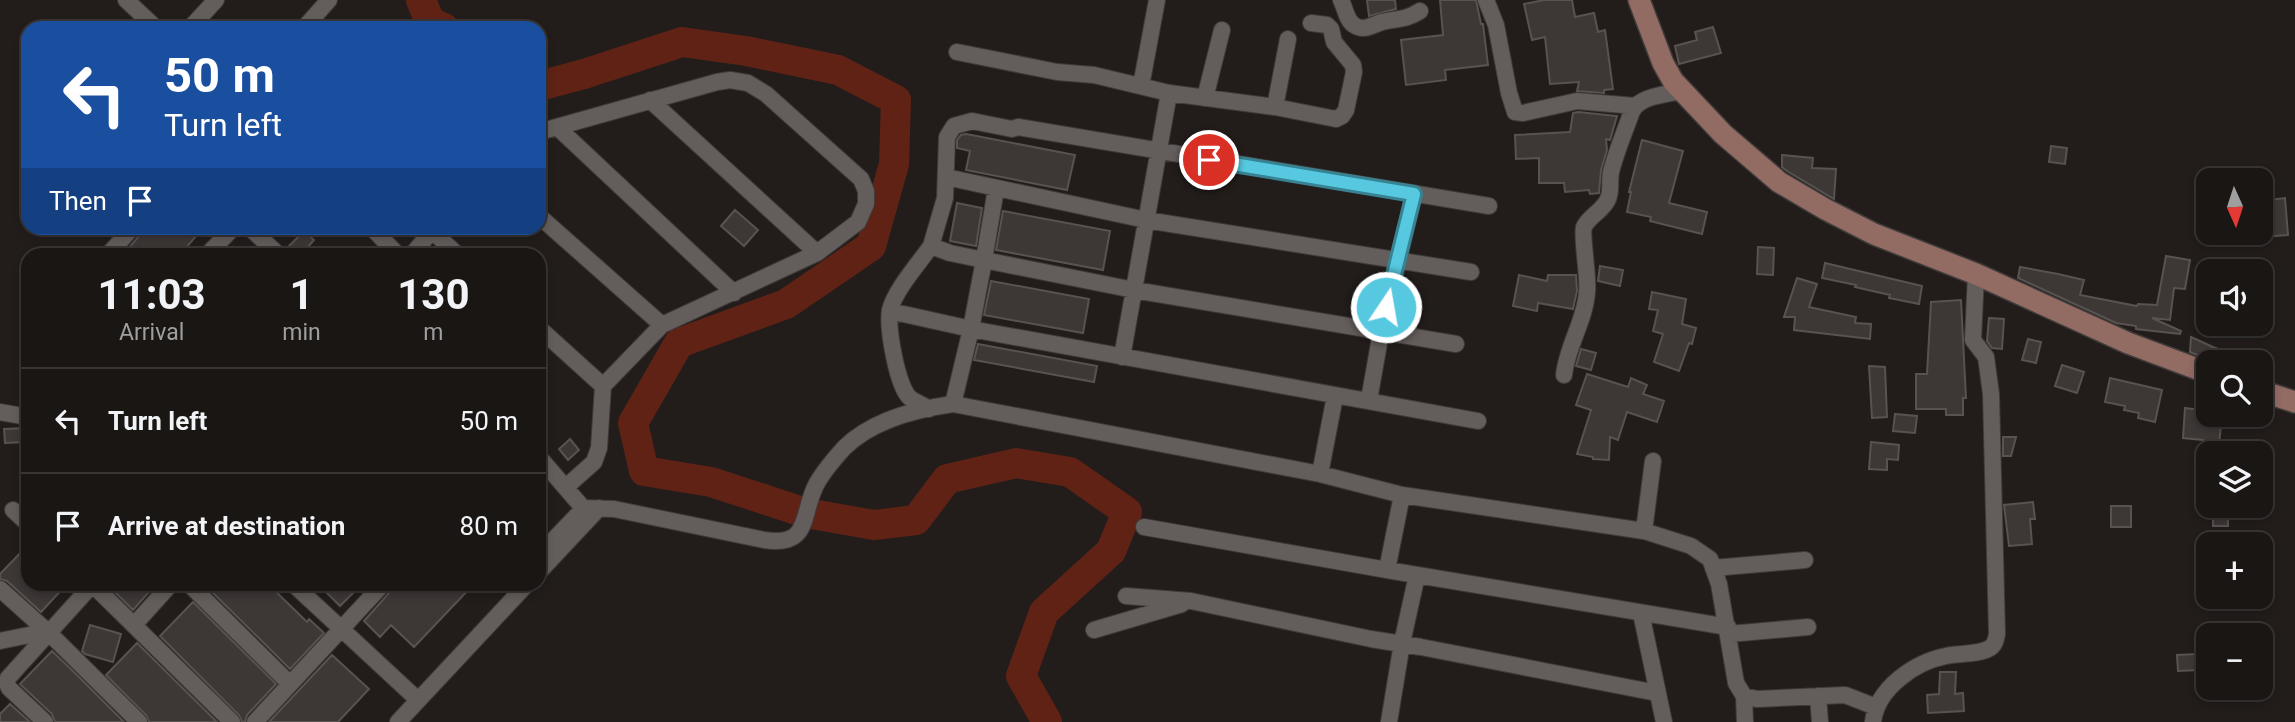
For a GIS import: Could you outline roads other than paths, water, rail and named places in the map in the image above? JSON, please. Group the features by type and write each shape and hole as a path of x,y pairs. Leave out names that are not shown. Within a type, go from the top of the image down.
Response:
{"street":[{"path":"125,0 148,21"},
{"path":"196,21 216,0"},
{"path":"310,21 329,0"},
{"path":"1141,86 1157,0"},
{"path":"1341,0 1350,21 1356,27 1366,28 1385,21 1398,21 1420,11"},
{"path":"1486,0 1496,25 1515,112 1523,113 1577,101 1635,106 1646,99 1681,91"},
{"path":"1639,0 1663,63 1673,81 1723,134 1779,182 1874,234 1976,274 2128,343 2196,368"},
{"path":"957,52 1057,72 1094,75 1169,93 1275,107 1336,119 1346,110 1353,65 1334,42 1331,29 1327,25 1311,23"},
{"path":"1205,98 1222,30"},
{"path":"1275,107 1288,39"},
{"path":"546,130 717,82 730,80 748,83 766,94 861,179 866,191 866,205 858,222 817,253 662,325 603,386 599,448 594,462 566,487"},
{"path":"1122,357 1169,93"},
{"path":"650,100 817,253"},
{"path":"1564,375 1566,357 1581,320 1587,293 1583,233 1588,221 1605,205 1609,197 1611,175 1635,106"},
{"path":"929,409 909,398 903,388 890,328 890,311 895,299 931,246 945,198 947,137 954,126 972,121 1012,129 1018,127 1489,206"},
{"path":"557,127 734,292"},
{"path":"946,177 996,190 1146,220 1471,272"},
{"path":"954,404 971,329 996,190"},
{"path":"1369,400 1381,332 1414,194"},
{"path":"546,222 662,325"},
{"path":"214,248 226,235"},
{"path":"258,235 271,248"},
{"path":"379,235 391,248"},
{"path":"439,235 451,248"},
{"path":"931,246 950,253 1134,290 1456,344"},
{"path":"1744,695 1757,699 1845,695 1875,715 1899,677 1942,657 1989,649 1995,643 1997,634 1992,394 1986,357 1973,340 1976,274"},
{"path":"890,311 971,329 1478,421"},
{"path":"546,334 603,386"},
{"path":"2273,395 2295,402"},
{"path":"1320,474 1335,396"},
{"path":"546,549 591,511 614,509 776,541 788,540 803,527 816,486 845,447 864,433 888,421 954,404 1320,474 1402,495 1644,531 1691,546 1710,559 1719,584 1736,683 1744,695 1745,722"},
{"path":"0,412 21,416"},
{"path":"1644,531 1653,461"},
{"path":"546,465 591,511"},
{"path":"1387,570 1402,495"},
{"path":"13,510 21,517"},
{"path":"546,564 591,511"},
{"path":"1144,527 1728,630 1808,627"},
{"path":"1713,568 1805,560"},
{"path":"1393,721 1402,643 1417,575"},
{"path":"0,589 139,722"},
{"path":"45,722 6,683 12,672 87,591"},
{"path":"98,591 232,722"},
{"path":"134,625 165,591"},
{"path":"196,591 290,684"},
{"path":"300,591 415,697"},
{"path":"255,722 377,591"},
{"path":"398,722 415,697 506,591"},
{"path":"384,722 415,697 520,591"},
{"path":"1126,596 1191,601 1370,639 1657,693"},
{"path":"1094,630 1191,601"},
{"path":"1641,613 1664,722"},
{"path":"0,641 34,634 47,635"},
{"path":"1818,696 1820,722"}],"waterway":[{"path":"421,0 430,21"},
{"path":"546,84 682,42 746,51 838,70 896,100 894,164 871,246 786,304 679,343 633,423 644,471 711,482 806,513 874,525 916,520 947,479 1016,463 1070,472 1127,512 1111,551 1044,612 1021,676 1047,722"}]}
